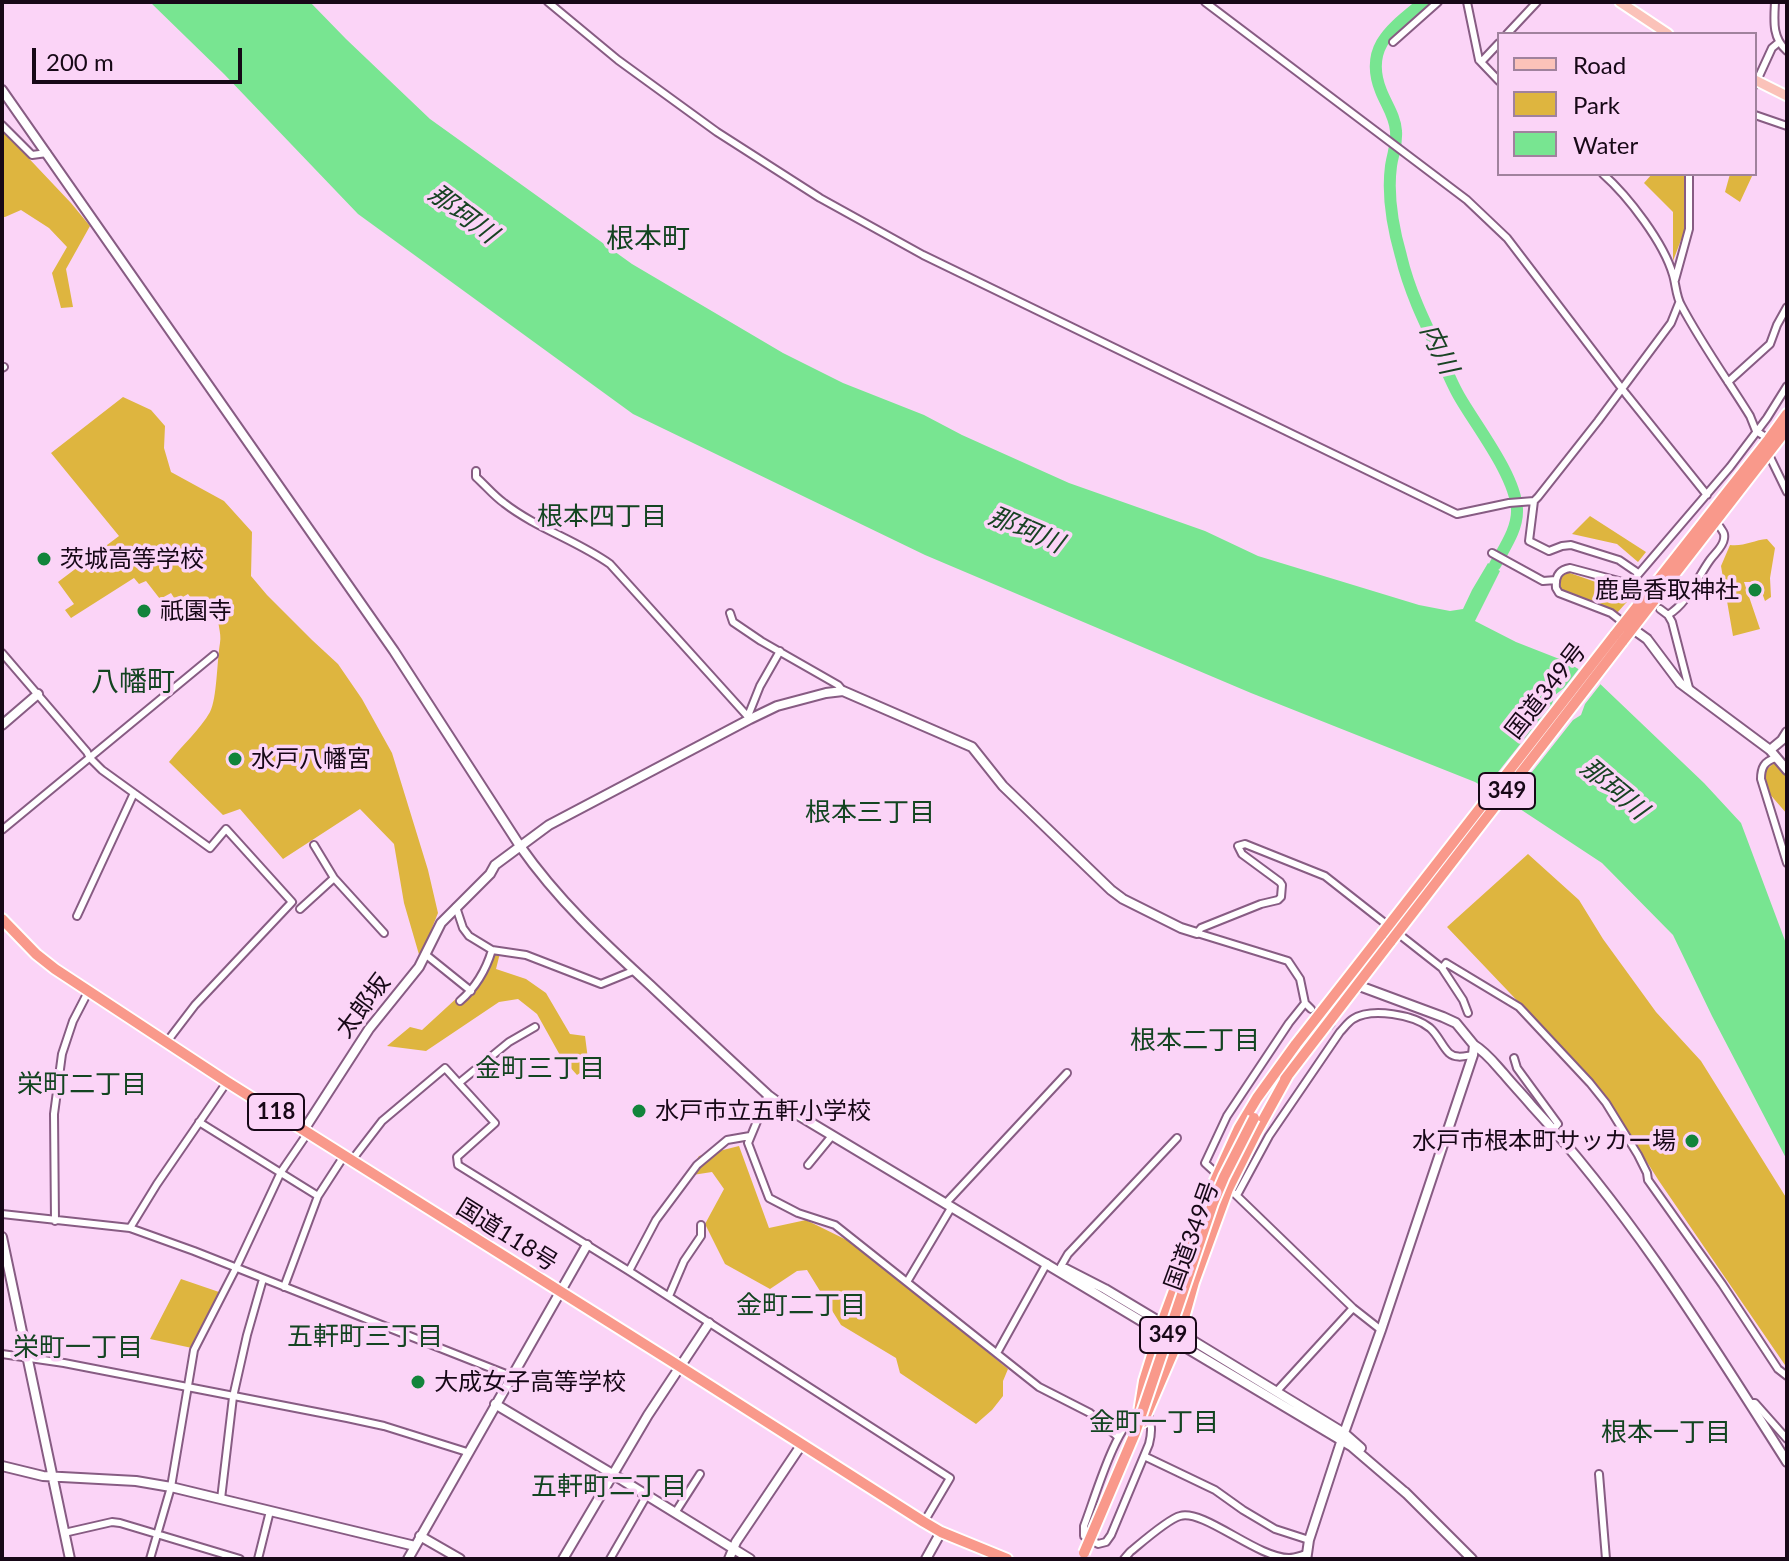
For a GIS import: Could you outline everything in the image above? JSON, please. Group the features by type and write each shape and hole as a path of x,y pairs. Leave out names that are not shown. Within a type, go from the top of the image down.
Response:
{"highway":[{"name":"国道349号","path":"1083,1556 1135,1433 1213,1203 1254,1118 1283,1072 1351,982 1628,626 1787,414"},
{"name":"国道349号","path":"1628,626 1787,429"},
{"name":"国道118号","path":"2,919 36,954 88,992 227,1082 924,1522 1007,1559"},
{"name":"国道349号","path":"1143,1413 1144,1381 1160,1327 1217,1174 1257,1098 1283,1072"},
{"name":"国道349号","path":"1095,1533 1143,1413 1179,1338 1194,1282 1283,1072"}],"main road":[{"path":"1620,2 1665,32"},
{"path":"1757,82 1787,96"}],"street":[{"path":"548,2 618,60 717,132 820,198 923,255 1457,514 1534,501"},
{"path":"1205,2 1467,200 1507,238 1707,495"},
{"path":"1393,42 1438,2"},
{"path":"1467,2 1479,60 1497,79"},
{"path":"1509,32 1537,2"},
{"path":"1775,2 1778,43 1787,51"},
{"path":"1757,80 1772,48 1778,43"},
{"path":"1479,60 1483,60 1497,45"},
{"path":"2,90 404,667 541,877 593,932 768,1095 831,1137 997,1235 1276,1392 1343,1437"},
{"path":"1757,116 1787,126"},
{"path":"2,125 32,155 47,153"},
{"path":"1605,176 1629,200 1653,237 1665,258 1679,303 1750,416 1756,431 1769,439"},
{"path":"1674,284 1689,229 1689,176"},
{"path":"1638,573 1619,560 1599,553 1571,545 1549,551 1529,541 1534,501 1671,323 1679,303"},
{"path":"1728,382 1770,344 1787,307"},
{"path":"1630,584 1707,495 1767,418 1787,386"},
{"path":"1769,455 1787,492"},
{"path":"476,471 476,477 505,504 598,555 622,576 749,717 760,686 780,651"},
{"path":"1668,615 1695,585 1724,542 1720,527"},
{"path":"583,548 589,538"},
{"path":"1492,553 1543,581 1556,580"},
{"path":"1637,591 1630,584 1570,568 1559,572 1556,580 1559,593 1611,613 1647,639 1671,674 1773,754 1787,770"},
{"path":"1660,609 1668,615 1674,629 1691,691"},
{"path":"730,613 733,622 838,685 843,691 972,747 1003,786 1123,899 1181,928 1288,961 1300,979 1305,1003 1311,1009"},
{"path":"2,653 102,770 210,848 226,829 292,902 195,1005 166,1043"},
{"path":"2,830 214,655"},
{"name":"太郎坂","path":"306,1131 329,1089 369,1029 419,967 441,923 490,874 495,865 549,825 749,717 777,706 843,691"},
{"path":"2,725 38,694"},
{"path":"1787,732 1764,764 1761,779 1787,863"},
{"path":"77,916 134,793"},
{"path":"1197,933 1201,928 1281,897 1280,882 1242,854 1238,846 1245,844 1325,876 1442,968 1468,1013"},
{"path":"314,845 334,878 384,933"},
{"path":"300,909 334,878"},
{"path":"456,907 469,936 492,950 526,955 601,984 633,971"},
{"path":"460,1001 471,991 492,950"},
{"path":"425,954 471,991"},
{"path":"1442,968 1446,963 1519,1007 1590,1083 1638,1155 1648,1180 1778,1369 1787,1376"},
{"path":"1351,982 1456,1023 1473,1050 1490,1056 1554,1129 1647,1247 1787,1462"},
{"path":"55,1221 54,1114 62,1054 73,1021 88,992"},
{"path":"1217,1174 1205,1163 1227,1116 1305,1003"},
{"path":"1381,1330 1353,1308 1233,1192 1337,1030 1352,1019 1370,1012 1392,1013 1427,1025 1450,1054 1459,1058 1473,1050"},
{"path":"459,1083 509,1042 535,1027"},
{"path":"1124,1559 1178,1516 1188,1515 1200,1517 1271,1554 1290,1558 1308,1556 1309,1540 1473,1050"},
{"path":"1514,1058 1517,1068 1558,1124 1554,1129"},
{"path":"284,1287 318,1196 382,1121 445,1068 495,1123 457,1157 458,1165 669,1296 950,1478 924,1522"},
{"path":"907,1282 948,1206 1067,1073"},
{"path":"130,1228 227,1082"},
{"path":"768,1095 748,1143 769,1198 798,1213 835,1225 1039,1387 1090,1413 1118,1437"},
{"path":"199,1122 318,1196"},
{"path":"150,1559 171,1487 194,1350 281,1172 306,1131"},
{"path":"629,1271 656,1220 697,1165 727,1140 751,1136"},
{"path":"808,1165 831,1137"},
{"path":"1061,1266 1068,1254 1177,1138"},
{"path":"2,1214 130,1228 511,1376"},
{"path":"669,1296 684,1261 701,1236 701,1225"},
{"path":"997,1235 1105,1289 1160,1327"},
{"path":"2,1237 70,1559"},
{"path":"408,1559 587,1245"},
{"path":"997,1353 1047,1263"},
{"path":"221,1499 233,1397 263,1279"},
{"path":"1276,1392 1353,1308"},
{"path":"563,1559 648,1415 709,1323"},
{"path":"1179,1338 1354,1441 1472,1559"},
{"path":"2,1354 64,1363 384,1426 467,1452"},
{"path":"1750,1403 1755,1403 1787,1439"},
{"path":"495,1404 750,1559"},
{"path":"1143,1413 1151,1421 1152,1432 1144,1456 1109,1539 1098,1544 1086,1538 1083,1531 1118,1437 1130,1418 1143,1413"},
{"path":"729,1559 736,1542 802,1444"},
{"path":"1144,1456 1215,1490 1275,1529 1309,1540"},
{"path":"2,1466 52,1477 136,1481 171,1487 415,1546"},
{"path":"675,1513 700,1474"},
{"path":"1599,1474 1606,1559"},
{"path":"610,1559 647,1495"},
{"path":"258,1559 270,1511"},
{"path":"64,1533 112,1522 240,1559"},
{"path":"926,1559 941,1532"},
{"path":"420,1536 460,1559"}],"green space":[{"path":"2,130 90,226 66,269 73,307 61,308 52,273 67,247 49,228 21,210 2,217"},
{"path":"1650,176 1685,176 1687,230 1673,261 1673,212 1644,183"},
{"path":"1729,176 1752,176 1740,202 1725,192"},
{"path":"123,397 151,410 165,426 164,448 171,472 224,501 252,532 251,576 338,664 392,753 438,913 420,958 404,903 394,844 360,809 283,859 240,809 223,815 169,762 212,706 220,639 219,612 206,618 188,594 176,601 171,593 160,599 146,581 139,584 134,578 71,618 65,610 74,604 58,582 119,536 51,453"},
{"path":"1590,516 1646,552 1638,562 1617,544 1572,534"},
{"path":"1767,539 1775,548 1770,578 1771,597 1765,601 1758,582 1744,582 1760,629 1733,636 1721,566 1730,545"},
{"path":"1567,572 1633,595 1617,613 1565,593 1560,588 1561,575"},
{"path":"1776,761 1787,774 1787,814 1768,792 1764,772"},
{"name":"水戸市根本町サッカー場","path":"1528,854 1579,900 1656,1012 1701,1061 1787,1199 1787,1368 1608,1101 1568,1054 1447,927"},
{"path":"492,951 500,953 496,969 526,979 546,993 570,1034 585,1036 589,1067 577,1075 561,1057 537,1014 518,999 499,1002 426,1051 387,1046 410,1027 422,1030 484,973"},
{"path":"739,1146 769,1228 806,1220 861,1247 1008,1369 1003,1381 1003,1396 992,1410 976,1424 900,1373 896,1358 841,1325 807,1270 797,1271 770,1289 725,1264 705,1224 724,1189 712,1172 686,1176 699,1156"},
{"path":"181,1279 219,1292 192,1348 150,1339"}],"water":[{"name":"那珂川","path":"150,2 310,2 430,119 632,264 783,353 843,383 924,415 1069,483 1205,531 1258,556 1419,605 1450,611 1463,609 1488,563 1500,571 1475,621 1516,642 1567,662 1596,680 1704,783 1741,823 1787,946 1787,1160 1673,935 1602,863 1475,782 1251,693 925,555 633,414 358,214"}],"pier":[{"path":"1581,666 1603,681 1585,704 1581,715 1573,720 1506,805 1483,791 1552,704 1555,695"}],"waterway":[{"name":"内川","path":"1424,2 1392,29 1384,39 1376,62 1376,75 1396,131 1390,177 1392,212 1404,269 1422,317 1456,391 1502,466 1515,496 1515,524 1495,565"}],"tunnel":[{"path":"1311,1009 1334,1028"}],"place":[{"name":"茨城高等学校","path":"44,559"},
{"name":"鹿島香取神社","path":"1755,590"},
{"name":"祇園寺","path":"144,611"},
{"name":"水戸八幡宮","path":"235,759"},
{"name":"水戸市立五軒小学校","path":"639,1111"},
{"name":"水戸市根本町サッカー場","path":"1692,1141"},
{"name":"大成女子高等学校","path":"418,1382"}],"district":[{"name":"根本町","path":"648,239"},
{"name":"根本四丁目","path":"602,517"},
{"name":"八幡町","path":"133,682"},
{"name":"根本三丁目","path":"870,813"},
{"name":"根本二丁目","path":"1195,1041"},
{"name":"金町三丁目","path":"540,1069"},
{"name":"栄町二丁目","path":"82,1085"},
{"name":"金町二丁目","path":"801,1306"},
{"name":"五軒町三丁目","path":"365,1337"},
{"name":"栄町一丁目","path":"78,1348"},
{"name":"金町一丁目","path":"1154,1423"},
{"name":"根本一丁目","path":"1666,1433"},
{"name":"五軒町二丁目","path":"609,1487"}]}
